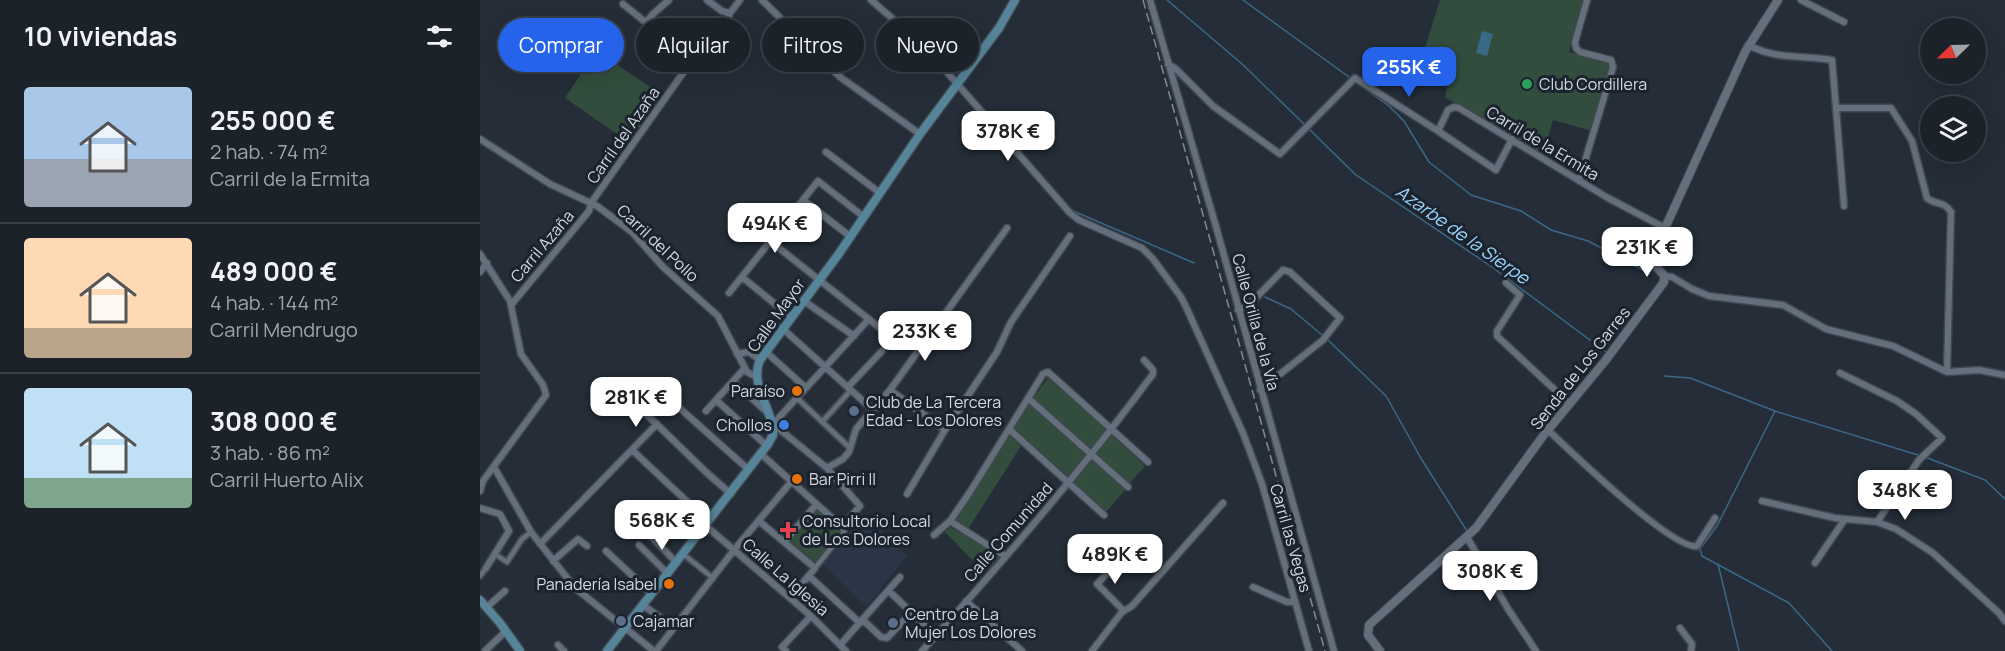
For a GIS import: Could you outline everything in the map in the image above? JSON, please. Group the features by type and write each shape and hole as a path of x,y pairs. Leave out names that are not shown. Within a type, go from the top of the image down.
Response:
{"main road":[{"name":"Calle Mayor","path":"772,420 757,376 757,366 765,351 851,237 920,134 999,28 1016,0"},
{"path":"607,651 767,446 773,435 772,420"},
{"path":"482,602 520,651"}],"street":[{"path":"623,4 647,21 669,0"},
{"path":"707,0 730,13"},
{"name":"Carril del Azaña","path":"591,203 688,66 702,48 717,40 726,27 730,13 740,0"},
{"path":"762,0 840,77 920,134"},
{"name":"Carril las Vegas","path":"871,0 916,39 1070,213 1079,220 1142,248 1181,297 1243,433 1272,515 1309,651"},
{"name":"Calle Orilla de la Vía","path":"1150,0 1215,223 1334,651"},
{"path":"1580,181 1613,67 1611,60 1580,52 1576,48 1576,38 1587,0"},
{"path":"1778,0 1748,45 1665,228 1652,261 1653,266 1665,276 1672,277 1709,296 1783,305 1826,329 1893,346 1947,372 1979,370 2005,375"},
{"path":"1801,0 1844,22"},
{"path":"1748,45 1769,54 1787,58 1813,57 1832,60 1844,206"},
{"path":"1168,64 1176,69 1213,106 1280,154 1355,78 1496,170 1512,139"},
{"name":"Carril de la Ermita","path":"1438,131 1448,110 1454,107 1459,108 1580,181 1665,228"},
{"path":"1836,108 1891,108 1912,141 1927,198 1943,204 1951,212 1947,372"},
{"name":"Carril del Pollo","path":"480,139 550,184 591,203 632,232 663,267 711,309 724,324 744,369"},
{"path":"826,152 880,193"},
{"path":"729,293 818,181 864,217"},
{"path":"803,200 851,237"},
{"name":"Carril Azaña","path":"511,305 589,211 591,203"},
{"path":"827,468 843,459 850,448 856,429 890,390 1007,228"},
{"path":"908,494 945,430 997,352 1011,322 1070,236"},
{"path":"770,242 880,328"},
{"path":"480,254 511,305 521,354 543,385 546,395 483,481 480,491"},
{"path":"480,272 487,263"},
{"path":"1238,310 1253,302 1282,270 1290,272 1340,318 1323,340 1260,390"},
{"name":"Senda de Los Garres","path":"1380,651 1368,635 1369,625 1467,537 1493,506 1548,430 1619,342 1664,282 1665,276"},
{"path":"742,277 791,317"},
{"path":"1506,283 1520,296 1497,331 1497,336 1570,404"},
{"path":"804,301 854,336"},
{"path":"772,420 797,398 869,320"},
{"path":"782,328 873,410"},
{"path":"765,351 806,388"},
{"path":"822,422 882,351"},
{"path":"737,354 749,352 760,360"},
{"name":"Calle Comunidad","path":"922,651 1113,428 1154,374 1144,360"},
{"path":"706,411 744,369 750,375 757,376"},
{"path":"934,535 950,520 970,492 1043,374 1048,372 1113,428 1148,462"},
{"path":"1840,373 1897,401 1916,414 1942,438 1919,460 1877,522"},
{"path":"732,381 827,468 860,506 842,526"},
{"path":"657,388 749,470"},
{"path":"890,390 945,430"},
{"path":"797,398 850,448"},
{"path":"1028,398 1128,487"},
{"path":"716,400 767,446"},
{"path":"639,406 731,494"},
{"path":"540,544 657,424"},
{"path":"1009,429 1104,515"},
{"path":"1548,430 1646,518 1683,544 1696,546 1715,518"},
{"name":"Calle La Iglesia","path":"632,450 735,550 812,616 846,651"},
{"path":"761,454 842,526 844,532 791,597"},
{"path":"494,467 531,532 575,588 655,651 791,483"},
{"path":"1762,501 1845,519 1877,522 1896,529 1933,553 2000,613 2005,621"},
{"path":"1092,651 1124,611 1132,606 1223,503"},
{"path":"784,542 816,505"},
{"path":"480,508 500,514 508,528 506,537 480,576"},
{"path":"633,518 676,563"},
{"path":"1815,563 1845,519"},
{"path":"950,520 1005,556"},
{"path":"759,521 815,568"},
{"path":"495,554 507,562 522,539 531,532"},
{"path":"1467,537 1536,651"},
{"path":"553,561 578,539 587,546"},
{"path":"639,545 668,574"},
{"path":"606,551 652,594"},
{"path":"683,554 714,578"},
{"path":"1121,559 1097,584 1124,611"},
{"path":"809,576 881,637 887,638 912,613"},
{"path":"840,645 900,577"},
{"path":"1253,587 1287,602 1295,602"},
{"path":"482,602 505,591"},
{"path":"889,591 936,636"},
{"path":"966,601 1022,651"},
{"path":"644,605 673,627"},
{"path":"786,651 782,647 812,616"},
{"path":"1680,628 1692,644 1691,651"},
{"path":"485,651 506,631"},
{"path":"558,645 564,651"}],"shaded area":[{"path":"866,514 907,556 866,607 821,562"}],"green space":[{"name":"Club Cordillera","path":"1440,0 1583,0 1569,52 1611,64 1592,131 1553,120 1543,155 1445,97 1451,71 1420,63"},
{"path":"624,70 664,96 630,143 565,98 582,72 624,72"},
{"path":"1048,378 1107,428 1091,449 1033,398"},
{"path":"1029,404 1086,454 1068,476 1013,428"},
{"path":"1011,433 1023,443 968,529 955,519"},
{"path":"1112,435 1145,466 1129,484 1096,454"},
{"path":"1093,458 1127,488 1105,513 1072,481"},
{"path":"816,509 842,533 815,564 788,540"},
{"path":"950,527 1001,556 985,573 945,532"}],"water":[{"path":"1482,31 1493,34 1487,56 1476,53"}],"waterway":[{"name":"Azarbe de la Sierpe","path":"1167,0 1241,63 1304,124"},
{"path":"1243,0 1349,77"},
{"path":"1357,83 1389,106 1404,121 1429,162 1471,195 1521,211 1551,230 1588,241 1643,270"},
{"name":"Azarbe de la Sierpe","path":"1310,130 1356,175 1492,267 1606,352"},
{"path":"1071,210 1194,263"},
{"path":"1265,297 1291,309 1322,335"},
{"path":"1328,340 1386,396 1422,460 1467,531"},
{"name":"Azarbe de la Sierpe","path":"1664,376 1690,378 1775,411 1918,455"},
{"path":"1775,411 1717,526 1700,549 1702,556 1789,603 1832,651"},
{"name":"Azarbe de la Sierpe","path":"1925,457 1985,480 2005,499"},
{"path":"1718,564 1739,651"}],"railway":[{"path":"1143,0 1325,651"}],"place":[{"name":"Club Cordillera","path":"1527,84"},
{"name":"Paraíso","path":"797,391"},
{"name":"Club de La Tercera Edad - Los Dolores","path":"854,411"},
{"name":"Chollos","path":"784,425"},
{"name":"Bar Pirri II","path":"797,479"},
{"name":"Consultorio Local de Los Dolores","path":"788,530"},
{"name":"Panadería Isabel","path":"669,584"},
{"name":"Cajamar","path":"621,621"},
{"name":"Centro de La Mujer Los Dolores","path":"893,623"}]}
